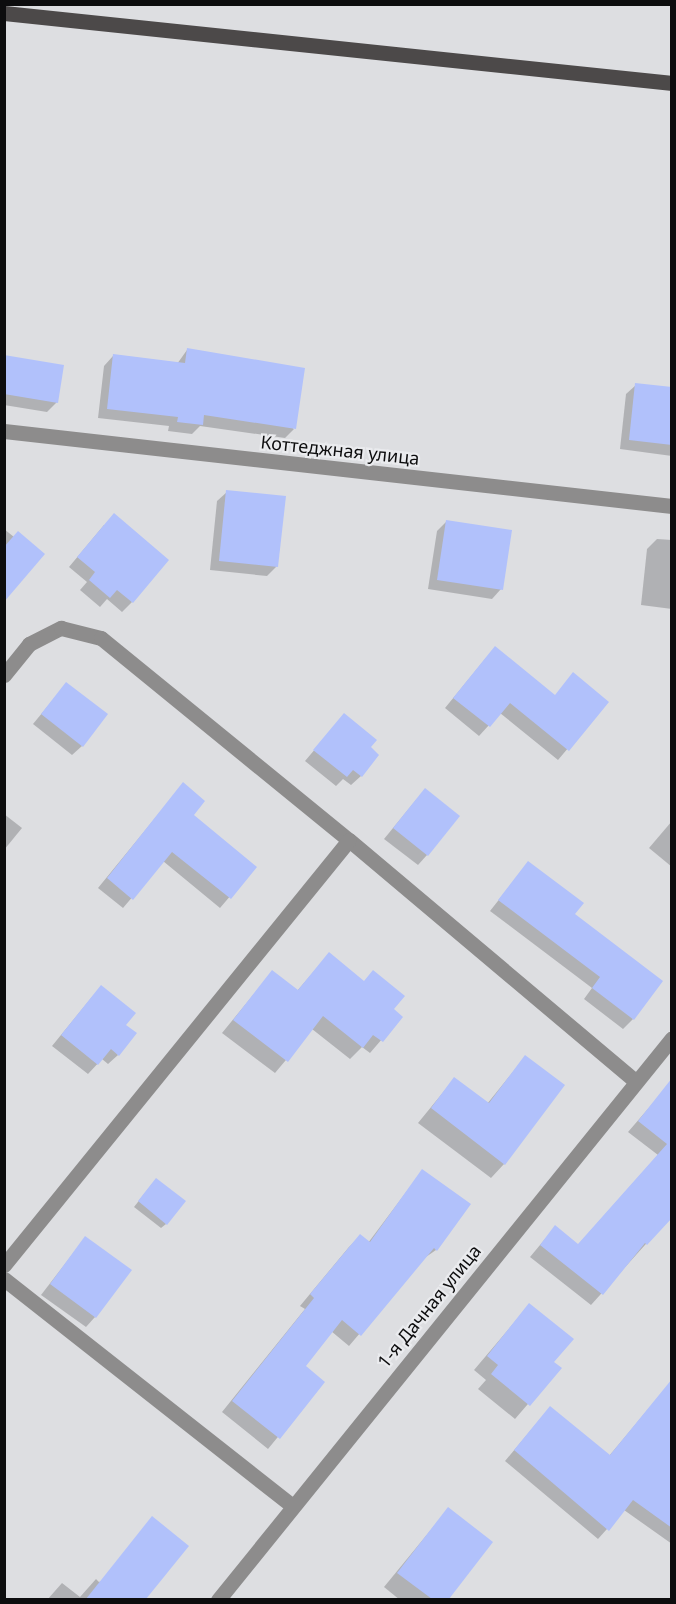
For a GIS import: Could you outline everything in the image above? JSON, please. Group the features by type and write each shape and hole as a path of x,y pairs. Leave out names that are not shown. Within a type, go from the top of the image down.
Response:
{"main road":[{"path":"4,13 672,83"}],"street":[{"name":"Коттеджная улица","path":"4,431 672,507"},
{"path":"4,675 29,644 61,628 101,638 349,840 636,1082"},
{"path":"4,1265 349,840"},
{"name":"1-я Дачная улица","path":"218,1599 672,1038"},
{"path":"4,1279 292,1506"}],"building":[{"path":"187,348 305,368 296,429 204,415 203,425 177,422 178,417 107,409 113,354 185,363"},
{"path":"4,355 64,365 58,403 4,394"},
{"path":"635,383 672,387 672,445 629,440"},
{"path":"226,490 286,496 278,567 219,561"},
{"path":"114,513 169,560 133,603 117,590 110,598 89,580 95,572 77,557"},
{"path":"446,520 512,530 503,590 437,580"},
{"path":"18,531 45,554 4,602 4,547"},
{"path":"495,646 555,695 573,672 609,702 569,751 510,703 490,727 453,698"},
{"path":"66,682 108,714 83,747 41,714"},
{"path":"344,713 377,740 371,747 379,755 362,777 353,770 347,777 313,750"},
{"path":"183,782 205,801 194,815 257,867 231,899 172,852 133,900 107,878"},
{"path":"425,788 460,816 428,856 393,828"},
{"path":"528,861 584,903 575,914 663,981 634,1020 592,988 600,977 498,900"},
{"path":"329,952 364,981 373,970 405,996 394,1009 403,1017 383,1042 373,1035 363,1048 323,1016 288,1062 233,1020 272,970 298,990"},
{"path":"101,985 136,1013 126,1025 137,1033 119,1056 111,1049 98,1065 61,1035"},
{"path":"525,1055 565,1085 505,1165 431,1108 454,1077 489,1103"},
{"path":"672,1078 672,1218 647,1245 645,1243 603,1295 540,1245 555,1225 578,1244 667,1144 638,1121"},
{"path":"422,1169 471,1204 437,1251 434,1248 361,1336 342,1320 306,1366 325,1382 280,1439 232,1401 314,1298 310,1294 360,1234 370,1242"},
{"path":"156,1178 186,1201 167,1225 138,1201"},
{"path":"85,1236 132,1270 96,1318 50,1284"},
{"path":"529,1303 574,1339 554,1362 562,1368 530,1406 491,1374 498,1365 487,1356"},
{"path":"672,1379 672,1528 633,1500 609,1531 514,1450 550,1406 610,1455"},
{"path":"448,1507 493,1542 449,1599 432,1599 397,1573"},
{"path":"152,1516 189,1546 146,1599 86,1599"}]}
